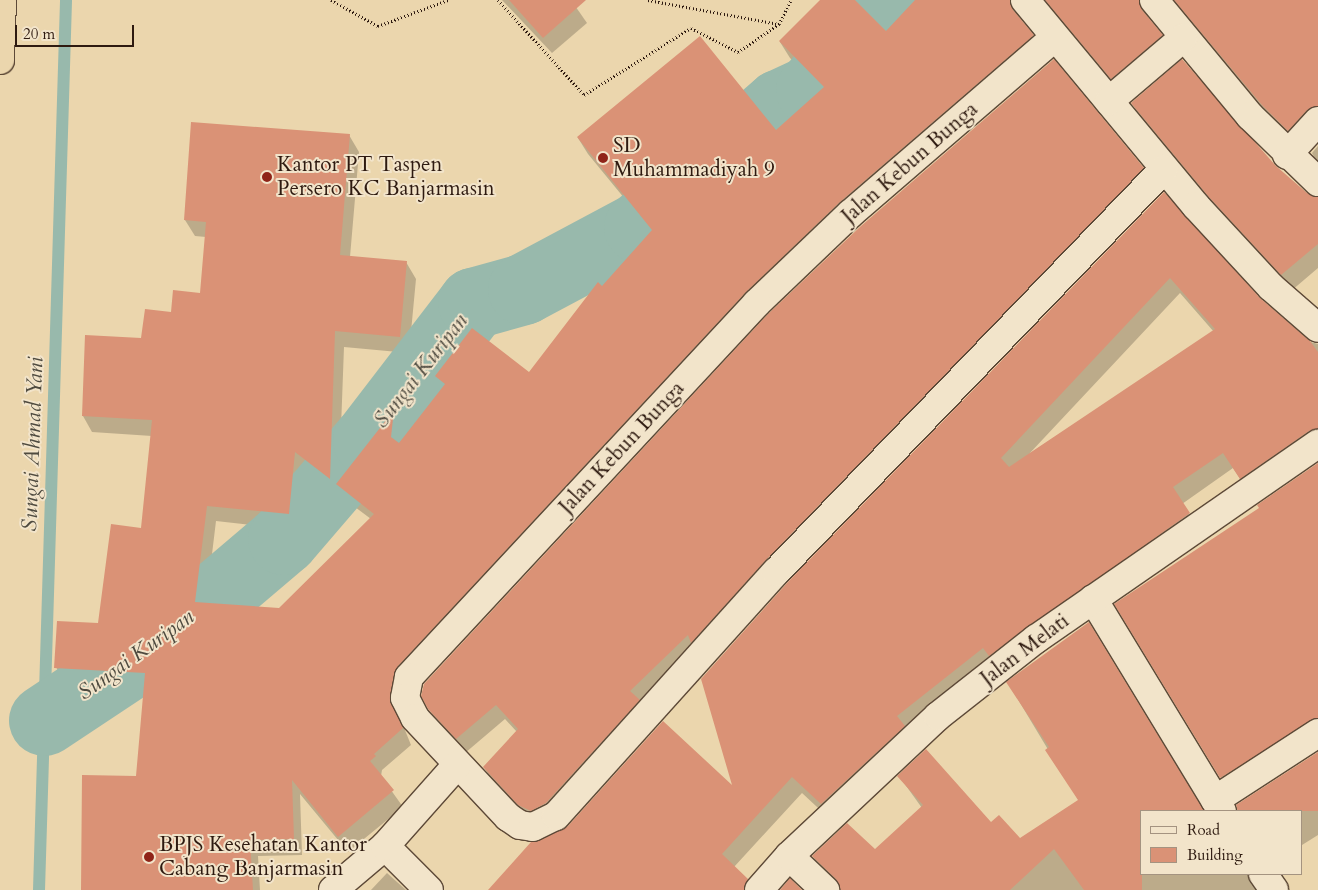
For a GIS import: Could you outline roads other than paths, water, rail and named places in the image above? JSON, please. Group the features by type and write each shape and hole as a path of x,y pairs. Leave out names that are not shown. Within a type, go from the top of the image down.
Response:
{"highway":[{"path":"0,60 2,0"}],"street":[{"path":"1025,0 1054,38 1164,169 1271,287 1318,328"},
{"path":"1154,0 1183,38 1287,155 1318,182"},
{"name":"Jalan Kebun Bunga","path":"1054,38 850,214 757,303 409,677 405,698 409,707 457,765 520,825 533,827 556,816 776,572 1164,169"},
{"path":"1108,101 1183,38"},
{"path":"1287,155 1318,121"},
{"name":"Jalan Melati","path":"759,890 789,856 938,716 1036,639 1318,444"},
{"path":"1093,599 1219,806 1318,733"},
{"path":"333,890 385,846 457,765"},
{"path":"385,846 429,890"},
{"path":"789,856 825,890"},
{"path":"1265,875 1274,890"}],"waterway":[{"name":"Sungai Ahmad Yani","path":"39,890 66,0"},
{"name":"Sungai Kuripan","path":"44,720 163,641 283,539 368,440 473,303 523,289 639,227 779,105 811,90 887,0"}],"place":[{"name":"SD Muhammadiyah 9","path":"603,158"},
{"name":"Kantor PT Taspen Persero KC Banjarmasin","path":"267,177"},
{"name":"BPJS Kesehatan Kantor Cabang Banjarmasin","path":"149,857"}]}
